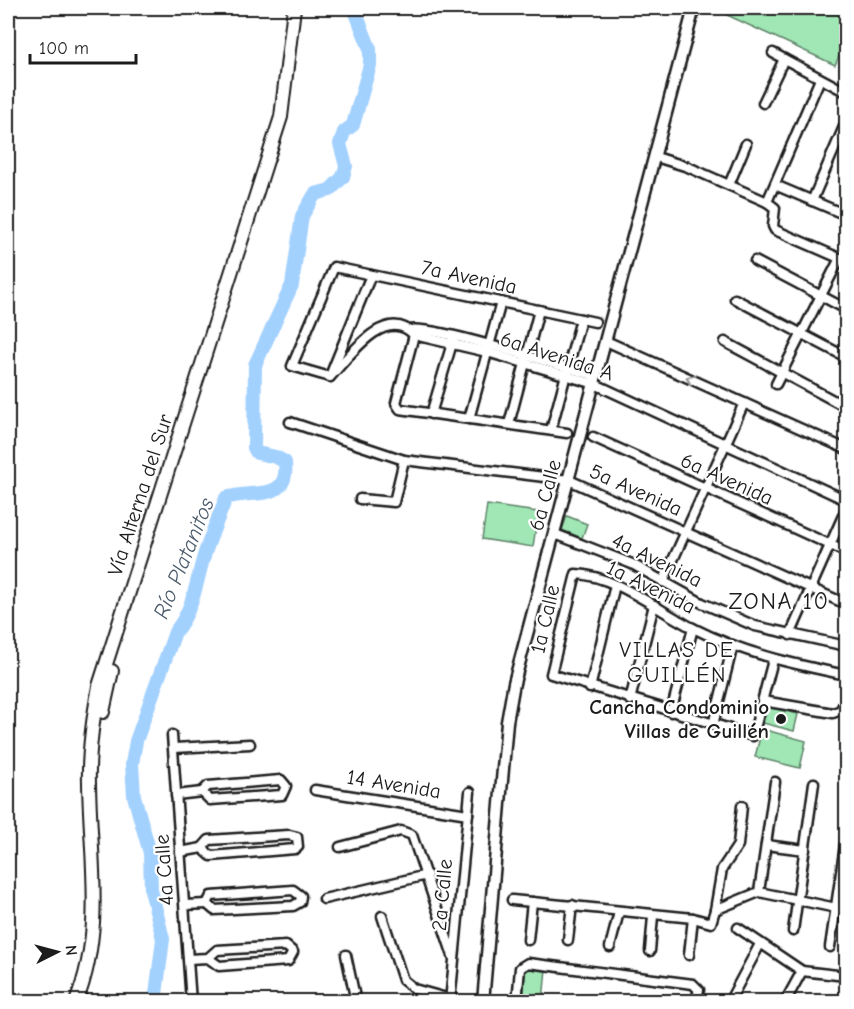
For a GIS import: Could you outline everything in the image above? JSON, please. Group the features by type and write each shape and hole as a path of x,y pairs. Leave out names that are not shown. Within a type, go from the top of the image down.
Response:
{"highway":[{"name":"Vía Alterna del Sur","path":"76,1002 88,966 94,932 88,780 90,743 99,686 281,117 294,8"},
{"name":"Vía Alterna del Sur","path":"85,1002 102,933 96,780 107,689 270,181 292,103 301,8"}],"main road":[{"name":"6a Calle","path":"483,1002 507,722 514,684 694,8"}],"street":[{"path":"773,53 846,92"},
{"path":"763,103 784,59"},
{"path":"767,202 820,79"},
{"path":"813,201 846,122"},
{"path":"729,185 746,144"},
{"path":"656,157 688,167 767,202 774,208 773,226 775,230 843,259 821,296 776,384"},
{"path":"775,185 846,215"},
{"path":"755,261 846,309"},
{"name":"7a Avenida","path":"330,377 292,366 334,267 595,322"},
{"path":"330,377 371,275"},
{"path":"735,299 846,357"},
{"path":"470,419 501,302"},
{"path":"509,424 539,310"},
{"path":"551,430 581,319"},
{"name":"6a Avenida A","path":"330,377 372,332 387,327 453,340 596,380 724,446 846,500"},
{"path":"414,331 396,403 400,409 567,434"},
{"path":"431,414 453,340"},
{"path":"606,341 846,449"},
{"path":"725,342 846,407"},
{"path":"663,582 744,403"},
{"name":"5a Avenida","path":"290,422 404,460 569,480 846,604"},
{"name":"6a Avenida","path":"593,437 846,552"},
{"path":"360,499 394,502 404,460"},
{"path":"790,635 846,509"},
{"name":"4a Avenida","path":"555,534 632,564 663,582 755,626 846,646"},
{"name":"1a Avenida","path":"576,574 615,585 693,628 773,660 846,675"},
{"name":"1a Calle","path":"576,574 551,674 590,688"},
{"path":"615,585 590,688 753,736 773,660"},
{"path":"630,700 654,605"},
{"path":"671,712 693,628"},
{"path":"713,725 733,645"},
{"path":"763,701 837,713 846,698"},
{"name":"4a Calle","path":"172,735 191,1002"},
{"path":"174,748 250,744"},
{"path":"176,795 202,792 208,786 281,780 286,786 282,795 210,800 202,792"},
{"path":"759,892 775,782"},
{"path":"793,931 814,783"},
{"name":"14 Avenida","path":"315,790 468,814"},
{"name":"2a Calle","path":"450,1000 470,792"},
{"path":"512,900 572,905 652,916 693,918 711,923 722,869 738,845 742,806"},
{"path":"340,847 401,831 408,832 415,840 454,959"},
{"path":"180,852 202,848 209,840 289,834 297,837 298,847 291,850 211,856 202,848"},
{"path":"830,947 846,838"},
{"path":"766,845 805,850"},
{"path":"324,899 427,875"},
{"path":"185,905 207,904 213,910 293,906 298,905 301,896 293,890 211,896 207,904"},
{"path":"715,910 759,892 846,910"},
{"path":"528,940 532,902"},
{"path":"568,940 572,905"},
{"path":"610,947 619,912"},
{"path":"382,916 403,980 414,988 450,1000"},
{"path":"650,951 652,916"},
{"path":"688,955 693,918"},
{"path":"738,928 802,971 842,973 846,976"},
{"path":"729,1002 760,944"},
{"path":"189,958 208,958 219,966 288,961 293,952 286,946 217,950 212,952 208,958"},
{"path":"346,955 356,1002"},
{"path":"517,1002 520,969 528,963 693,984 699,990 695,1002"},
{"path":"785,1002 802,971"}],"green space":[{"path":"712,8 846,8 846,41 835,65"},
{"path":"487,505 538,512 533,547 482,539"},
{"path":"567,516 587,524 582,538 562,530"},
{"name":"Cancha Condominio Villas de Guillén","path":"768,707 798,714 794,731 763,723"},
{"path":"762,729 806,741 800,768 755,757"},
{"path":"525,969 546,969 543,1001 523,1002"}],"waterway":[{"name":"Río Platanitos","path":"155,1002 163,939 151,890 150,853 134,796 132,764 136,741 175,632 189,608 207,547 226,498 276,489 282,484 285,475 285,462 276,457 257,453 254,448 255,365 292,285 302,216 315,194 330,190 343,177 346,166 340,144 344,132 353,125 370,65 370,49 354,8"}],"place":[{"name":"Cancha Condominio Villas de Guillén","path":"781,719"}],"district":[{"name":"ZONA 10","path":"779,601"},
{"name":"VILLAS DE GUILLÉN","path":"677,662"}]}
